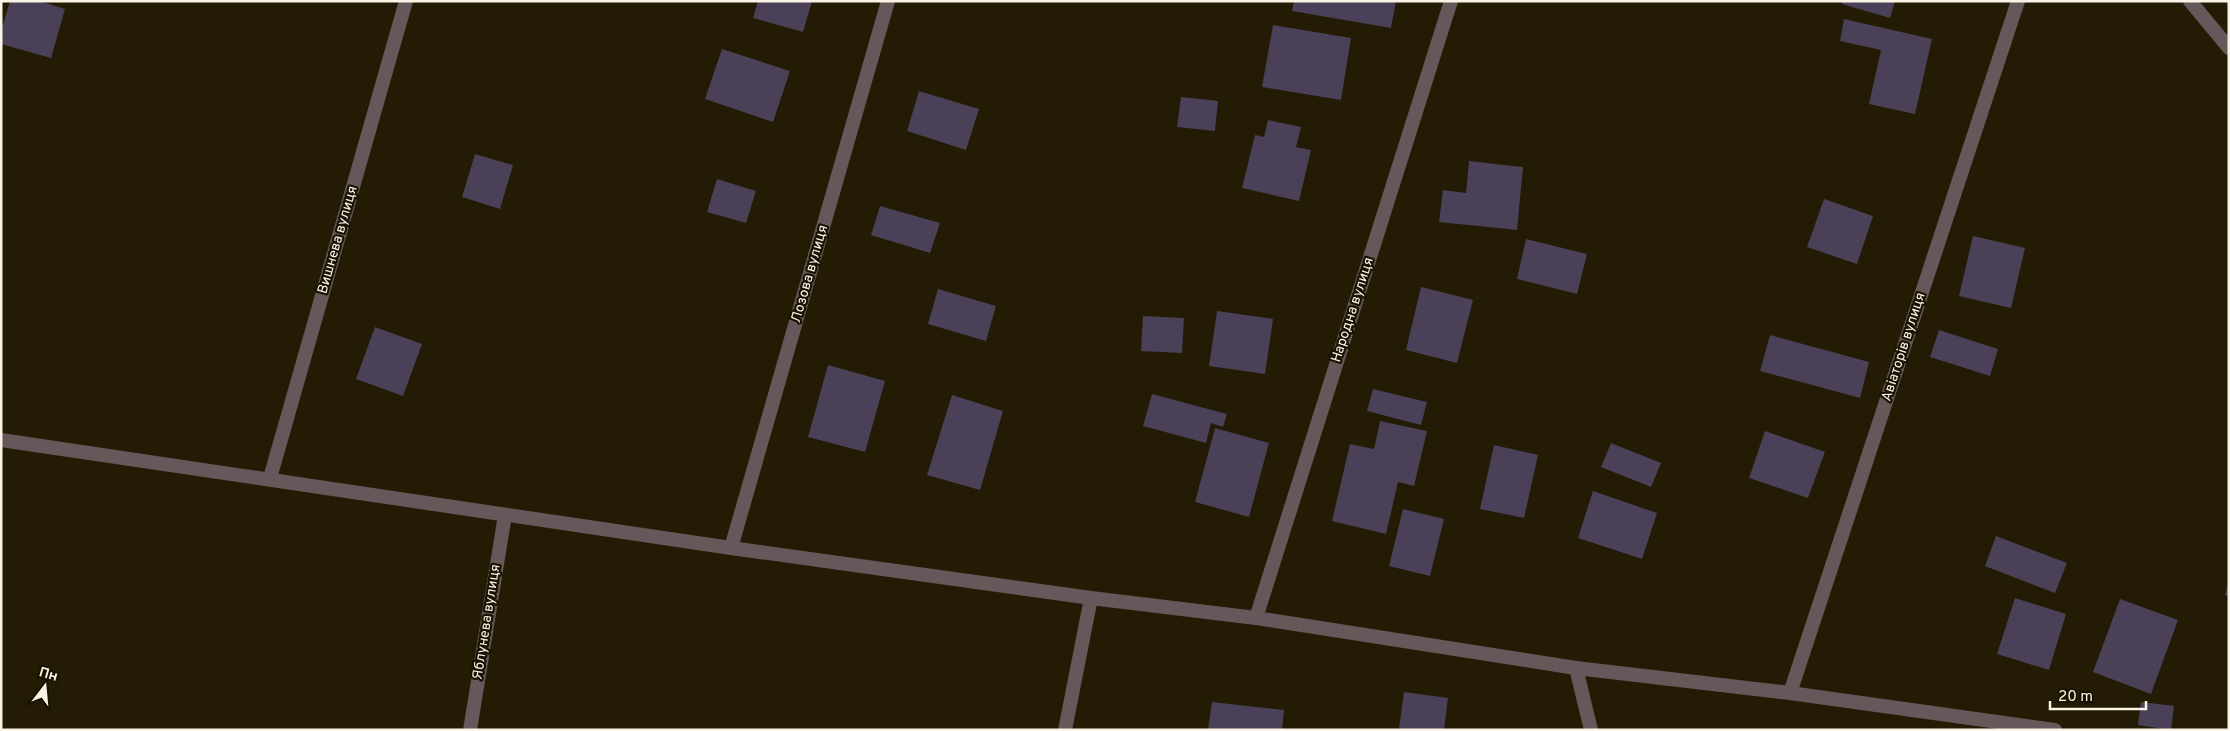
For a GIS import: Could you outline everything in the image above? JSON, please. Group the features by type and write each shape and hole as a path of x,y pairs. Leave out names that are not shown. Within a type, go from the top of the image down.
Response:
{"street":[{"name":"Вишнева вулиця","path":"270,478 406,1"},
{"name":"Лозова вулиця","path":"731,548 888,1"},
{"name":"Народна вулиця","path":"1256,618 1451,1"},
{"name":"Авіаторів вулиця","path":"1790,693 2018,1"},
{"path":"2190,1 2229,48"},
{"path":"1,440 270,478 731,548 1090,598 1256,618 1576,668 1790,693 2055,730"},
{"name":"Яблунева вулиця","path":"470,730 505,515"},
{"path":"1064,730 1090,598"},
{"path":"1576,668 1591,730"}],"building":[{"path":"10,1 39,1 65,9 51,58 1,44 1,31"},
{"path":"758,1 812,1 803,32 753,18"},
{"path":"1294,1 1396,1 1391,28 1292,11"},
{"path":"1842,1 1895,1 1890,18 1842,4"},
{"path":"1844,19 1932,39 1915,114 1869,104 1881,50 1840,41"},
{"path":"1273,25 1351,38 1341,100 1262,87"},
{"path":"722,49 790,71 773,122 705,99"},
{"path":"919,91 979,109 966,150 907,131"},
{"path":"1181,97 1218,101 1215,131 1177,127"},
{"path":"1268,120 1301,127 1296,147 1311,150 1299,201 1242,188 1255,135 1264,137"},
{"path":"475,154 513,165 500,209 462,197"},
{"path":"1469,161 1523,167 1517,230 1439,222 1443,190 1466,193"},
{"path":"717,179 756,191 746,223 707,212"},
{"path":"1824,199 1873,216 1857,264 1807,247"},
{"path":"880,206 940,223 930,253 871,235"},
{"path":"1973,236 2025,248 2011,308 1959,296"},
{"path":"1526,239 1587,254 1577,294 1517,279"},
{"path":"1421,287 1473,300 1457,363 1406,350"},
{"path":"938,289 996,306 986,341 928,324"},
{"path":"1217,311 1273,319 1265,374 1209,366"},
{"path":"1143,316 1184,318 1182,353 1141,351"},
{"path":"375,327 422,344 403,396 356,379"},
{"path":"1939,330 1998,349 1990,376 1930,357"},
{"path":"1770,335 1869,362 1860,398 1760,371"},
{"path":"828,365 885,381 865,452 808,437"},
{"path":"1373,389 1427,402 1421,425 1367,411"},
{"path":"1152,394 1227,414 1223,427 1211,423 1206,443 1143,426"},
{"path":"952,395 1003,411 980,490 927,475"},
{"path":"1380,421 1427,431 1414,486 1398,482 1386,534 1332,521 1350,444 1374,449"},
{"path":"1215,428 1269,443 1249,517 1195,502"},
{"path":"1765,431 1825,452 1808,498 1749,478"},
{"path":"1611,443 1661,463 1651,487 1601,467"},
{"path":"1494,445 1538,455 1524,518 1480,509"},
{"path":"1593,491 1657,513 1642,559 1578,538"},
{"path":"1403,509 1444,519 1430,576 1389,566"},
{"path":"1996,536 2067,563 2055,593 1985,566"},
{"path":"2229,584 2229,596 2225,595"},
{"path":"2015,598 2066,614 2049,670 1997,654"},
{"path":"2120,599 2178,620 2151,694 2093,672"},
{"path":"1404,692 1448,698 1444,730 1399,729"},
{"path":"1212,702 1284,710 1282,730 1208,730"},
{"path":"2141,702 2174,706 2171,730 2138,725"}]}
